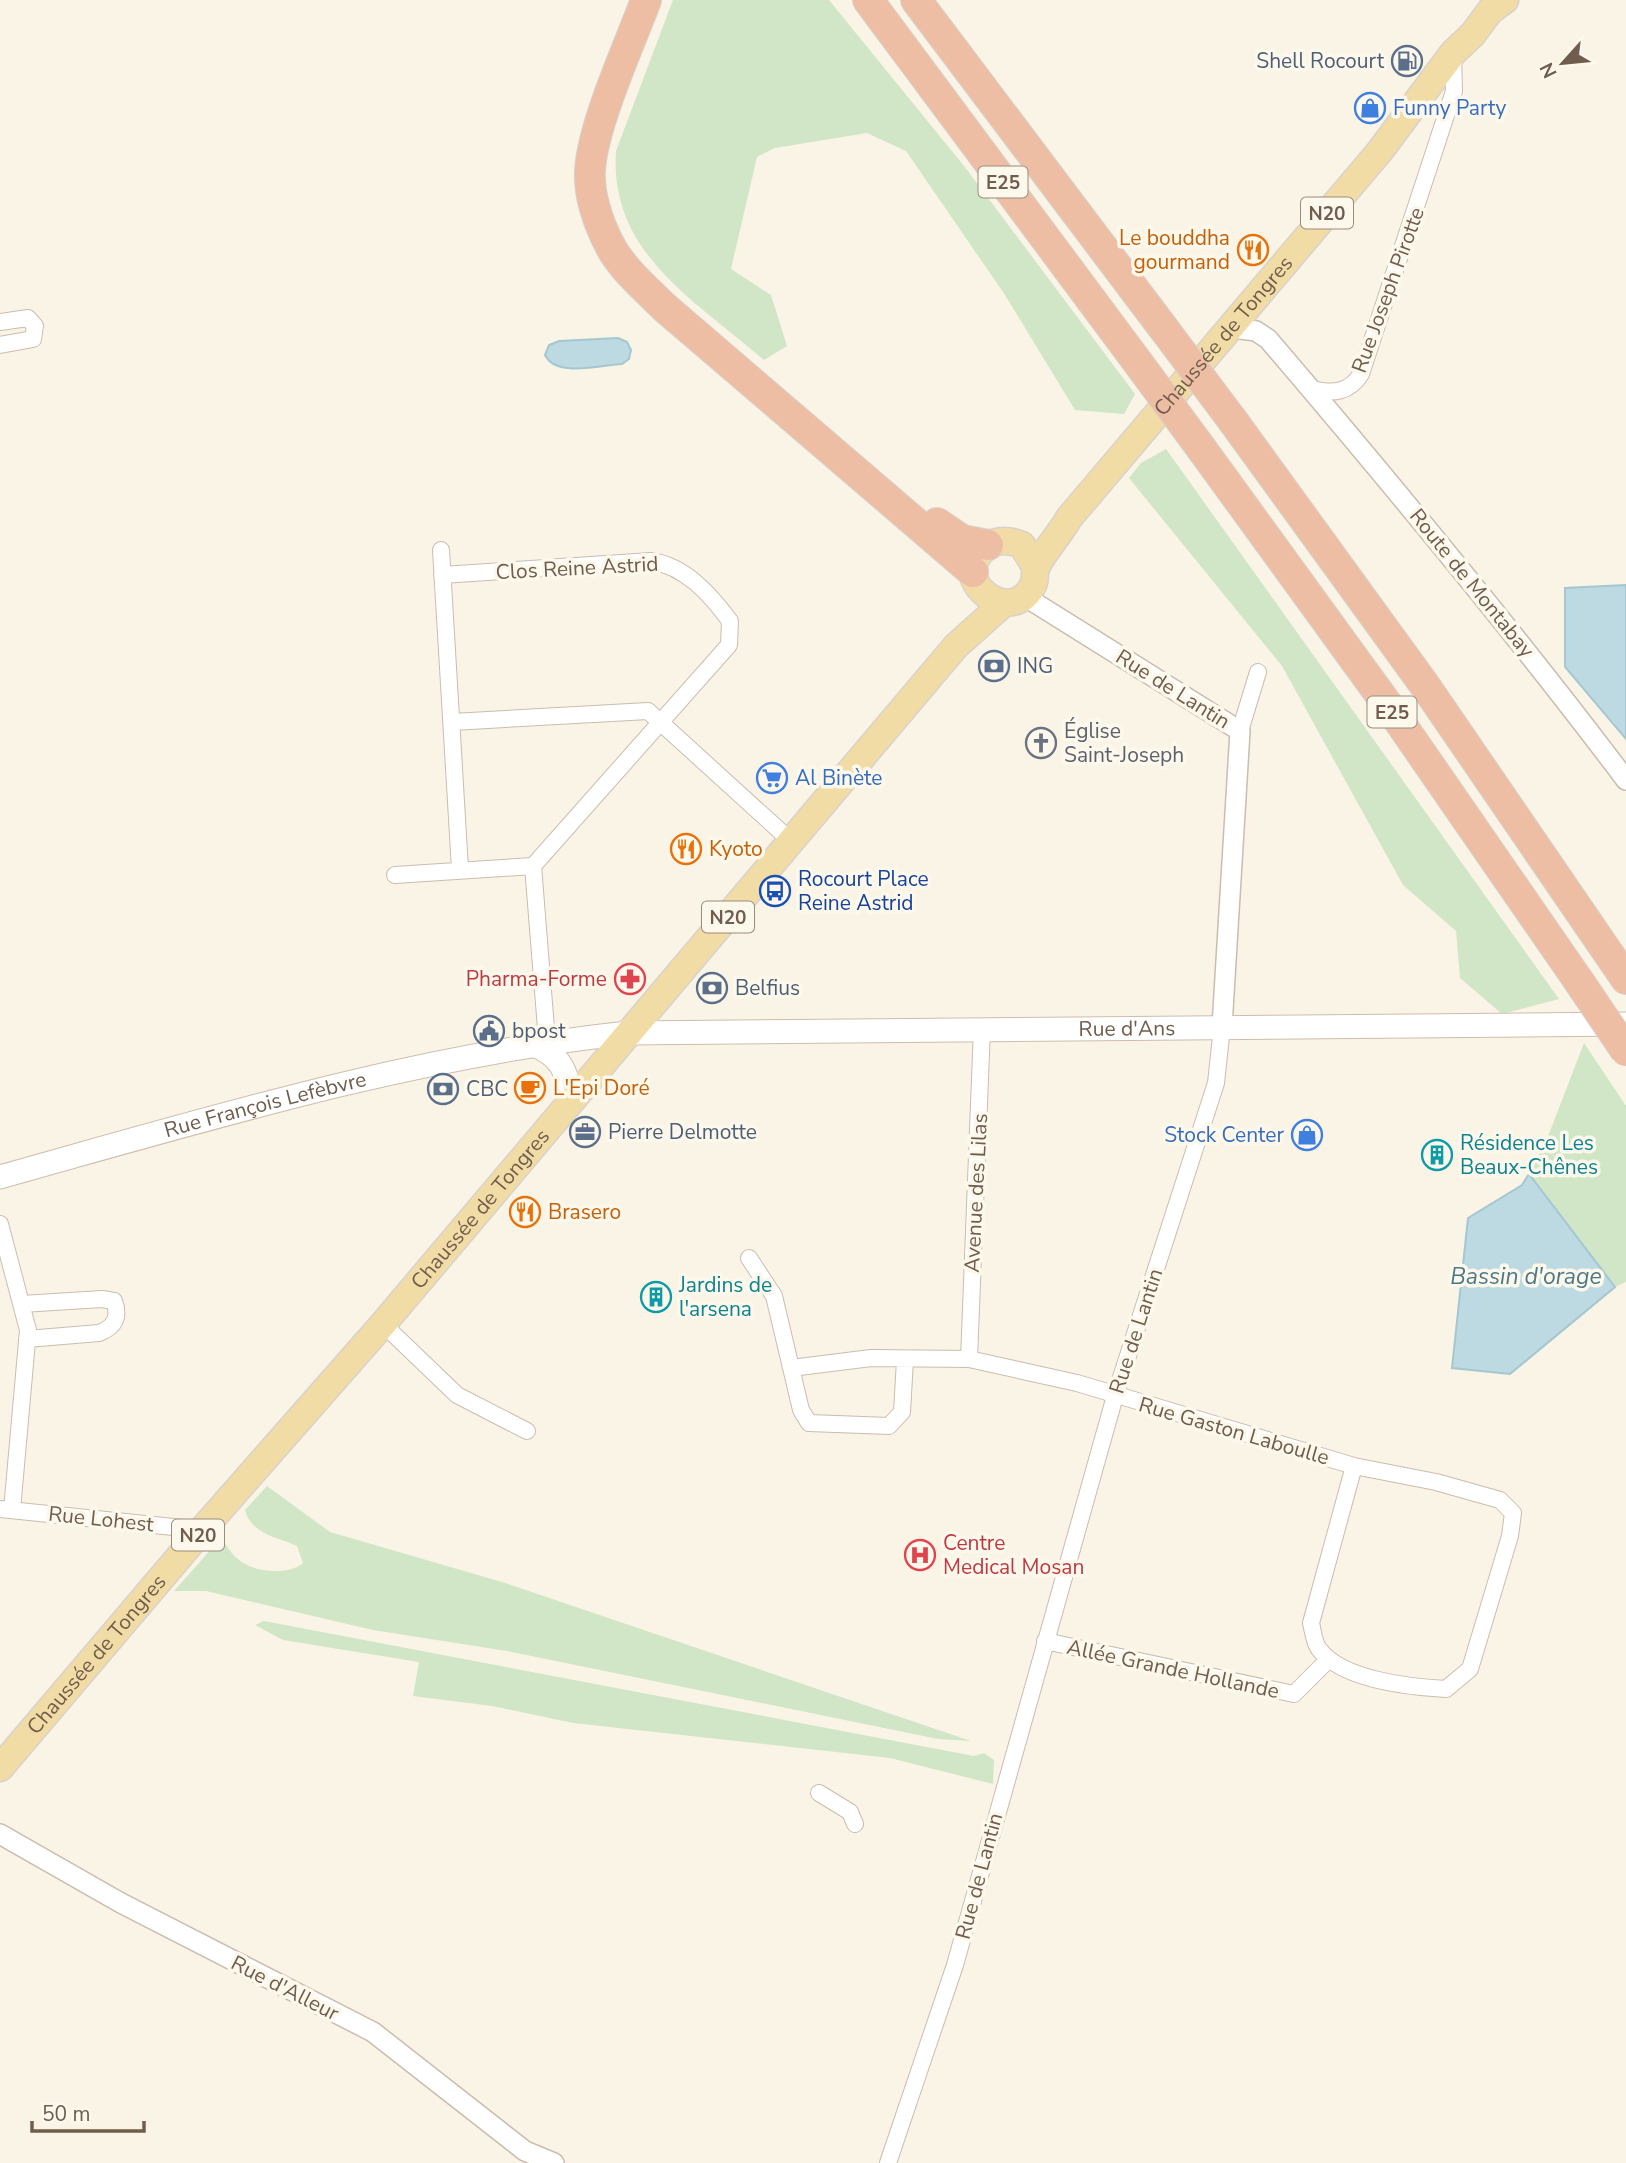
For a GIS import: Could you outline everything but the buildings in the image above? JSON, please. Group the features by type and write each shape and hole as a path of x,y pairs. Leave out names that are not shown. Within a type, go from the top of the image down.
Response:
{"highway":[{"path":"646,0 594,141 589,179 597,215 613,251 631,275 664,307 974,575"},
{"path":"661,0 607,144 605,177 611,211 632,249 659,284 943,528 962,540 988,545"},
{"name":"E25","path":"916,0 1233,421 1426,687 1623,975"},
{"name":"E25","path":"864,3 1201,448 1392,711 1626,1051"}],"main road":[{"name":"Chaussée de Tongres","path":"0,1768 202,1530 383,1324 956,646 1034,584 1036,568 1069,517 1233,328 1380,151 1453,52 1476,0"},
{"name":"Chaussée de Tongres","path":"1453,52 1474,34 1490,11 1505,0"},
{"name":"Chaussée de Tongres","path":"1022,545 1069,517"},
{"path":"988,545 1007,540 1022,545 1036,568"},
{"name":"Chaussée de Tongres","path":"956,646 975,605 974,575 977,556 988,545"},
{"path":"974,575 985,596 1014,600"},
{"path":"663,992 667,1023 673,1031"},
{"name":"Rue d'Ans","path":"628,1033 1626,1024"},
{"name":"Rue François Lefèbvre","path":"0,1177 258,1106 540,1043 628,1033"},
{"path":"540,1043 564,1065 571,1100"}],"street":[{"name":"Rue Joseph Pirotte","path":"1312,389 1331,392 1346,389 1354,385 1361,374 1454,92 1453,52"},
{"path":"0,322 28,318 35,326 33,339 0,345"},
{"path":"1233,328 1256,331 1268,339 1312,389"},
{"name":"Route de Montabay","path":"1312,389 1539,665 1626,780"},
{"path":"441,550 460,869"},
{"name":"Clos Reine Astrid","path":"442,575 651,561 671,564 714,599 730,621 729,645 533,866"},
{"name":"Rue de Lantin","path":"888,2163 955,1965 1115,1396 1216,1083 1222,1027 1240,731 1014,600"},
{"path":"1240,731 1258,672"},
{"path":"452,722 648,711 791,841"},
{"path":"395,875 533,866 540,1043"},
{"name":"Avenue des Lilas","path":"969,1359 982,1028"},
{"path":"0,1224 22,1304 27,1339 6,1509"},
{"path":"749,1258 774,1296 800,1410 809,1423 888,1426 902,1412 905,1360"},
{"path":"22,1304 102,1299 114,1301 117,1310 117,1318 109,1329 99,1333 27,1339"},
{"path":"383,1324 457,1395 527,1432"},
{"path":"791,1368 872,1359 969,1359 1077,1383 1115,1396"},
{"name":"Rue Gaston Laboulle","path":"1115,1396 1354,1466 1436,1482 1500,1500 1513,1513 1510,1536 1470,1669 1446,1689 1409,1687 1343,1668 1317,1648 1311,1623 1354,1466"},
{"name":"Rue Lohest","path":"6,1509 202,1530"},
{"name":"Allée Grande Hollande","path":"1045,1641 1294,1695 1329,1659"},
{"path":"819,1793 849,1812 855,1824"},
{"name":"Rue d'Alleur","path":"0,1833 121,1903 373,2032 525,2151 554,2163"}],"green space":[{"path":"673,0 829,0 964,166 1135,394 1124,414 1075,410 1005,295 906,151 867,133 775,148 757,157 731,269 771,295 787,346 764,360 685,295 662,272 642,246 627,218 618,187 616,151"},
{"path":"1166,449 1559,999 1502,1014 1460,978 1456,931 1403,885 1282,666 1129,478 1141,463"},
{"path":"1584,1043 1626,1106 1626,1282 1615,1287 1529,1174 1547,1139"},
{"path":"267,1486 330,1532 502,1582 971,1741 938,1739 507,1651 373,1630 206,1591 174,1591 221,1538 236,1558 261,1570 289,1570 303,1563 297,1546 259,1530 248,1518 245,1510"},
{"path":"264,1621 974,1756 984,1753 994,1760 993,1784 890,1758 573,1723 492,1706 413,1696 419,1662 283,1640 255,1625"}],"water":[{"path":"618,338 627,342 631,350 629,359 622,364 569,368 551,362 545,355 549,345 559,341"},
{"path":"1626,585 1626,739 1565,667 1565,588"},
{"name":"Bassin d'orage","path":"1529,1174 1615,1287 1510,1374 1452,1368 1468,1218 1522,1185"}],"place":[{"name":"Shell Rocourt","path":"1407,61"},
{"name":"Funny Party","path":"1370,108"},
{"name":"Le bouddha gourmand","path":"1253,250"},
{"name":"ING","path":"994,666"},
{"name":"Église Saint-Joseph","path":"1041,743"},
{"name":"Al Binète","path":"772,778"},
{"name":"Kyoto","path":"686,849"},
{"name":"Rocourt Place Reine Astrid","path":"775,891"},
{"name":"Pharma-Forme","path":"630,979"},
{"name":"Belfius","path":"712,988"},
{"name":"bpost","path":"489,1031"},
{"name":"L'Epi Doré","path":"530,1088"},
{"name":"CBC","path":"443,1089"},
{"name":"Pierre Delmotte","path":"585,1132"},
{"name":"Stock Center","path":"1307,1135"},
{"name":"Résidence Les Beaux-Chênes","path":"1437,1155"},
{"name":"Brasero","path":"525,1212"},
{"name":"Jardins de l'arsena","path":"656,1297"},
{"name":"Centre Medical Mosan","path":"920,1555"}]}
